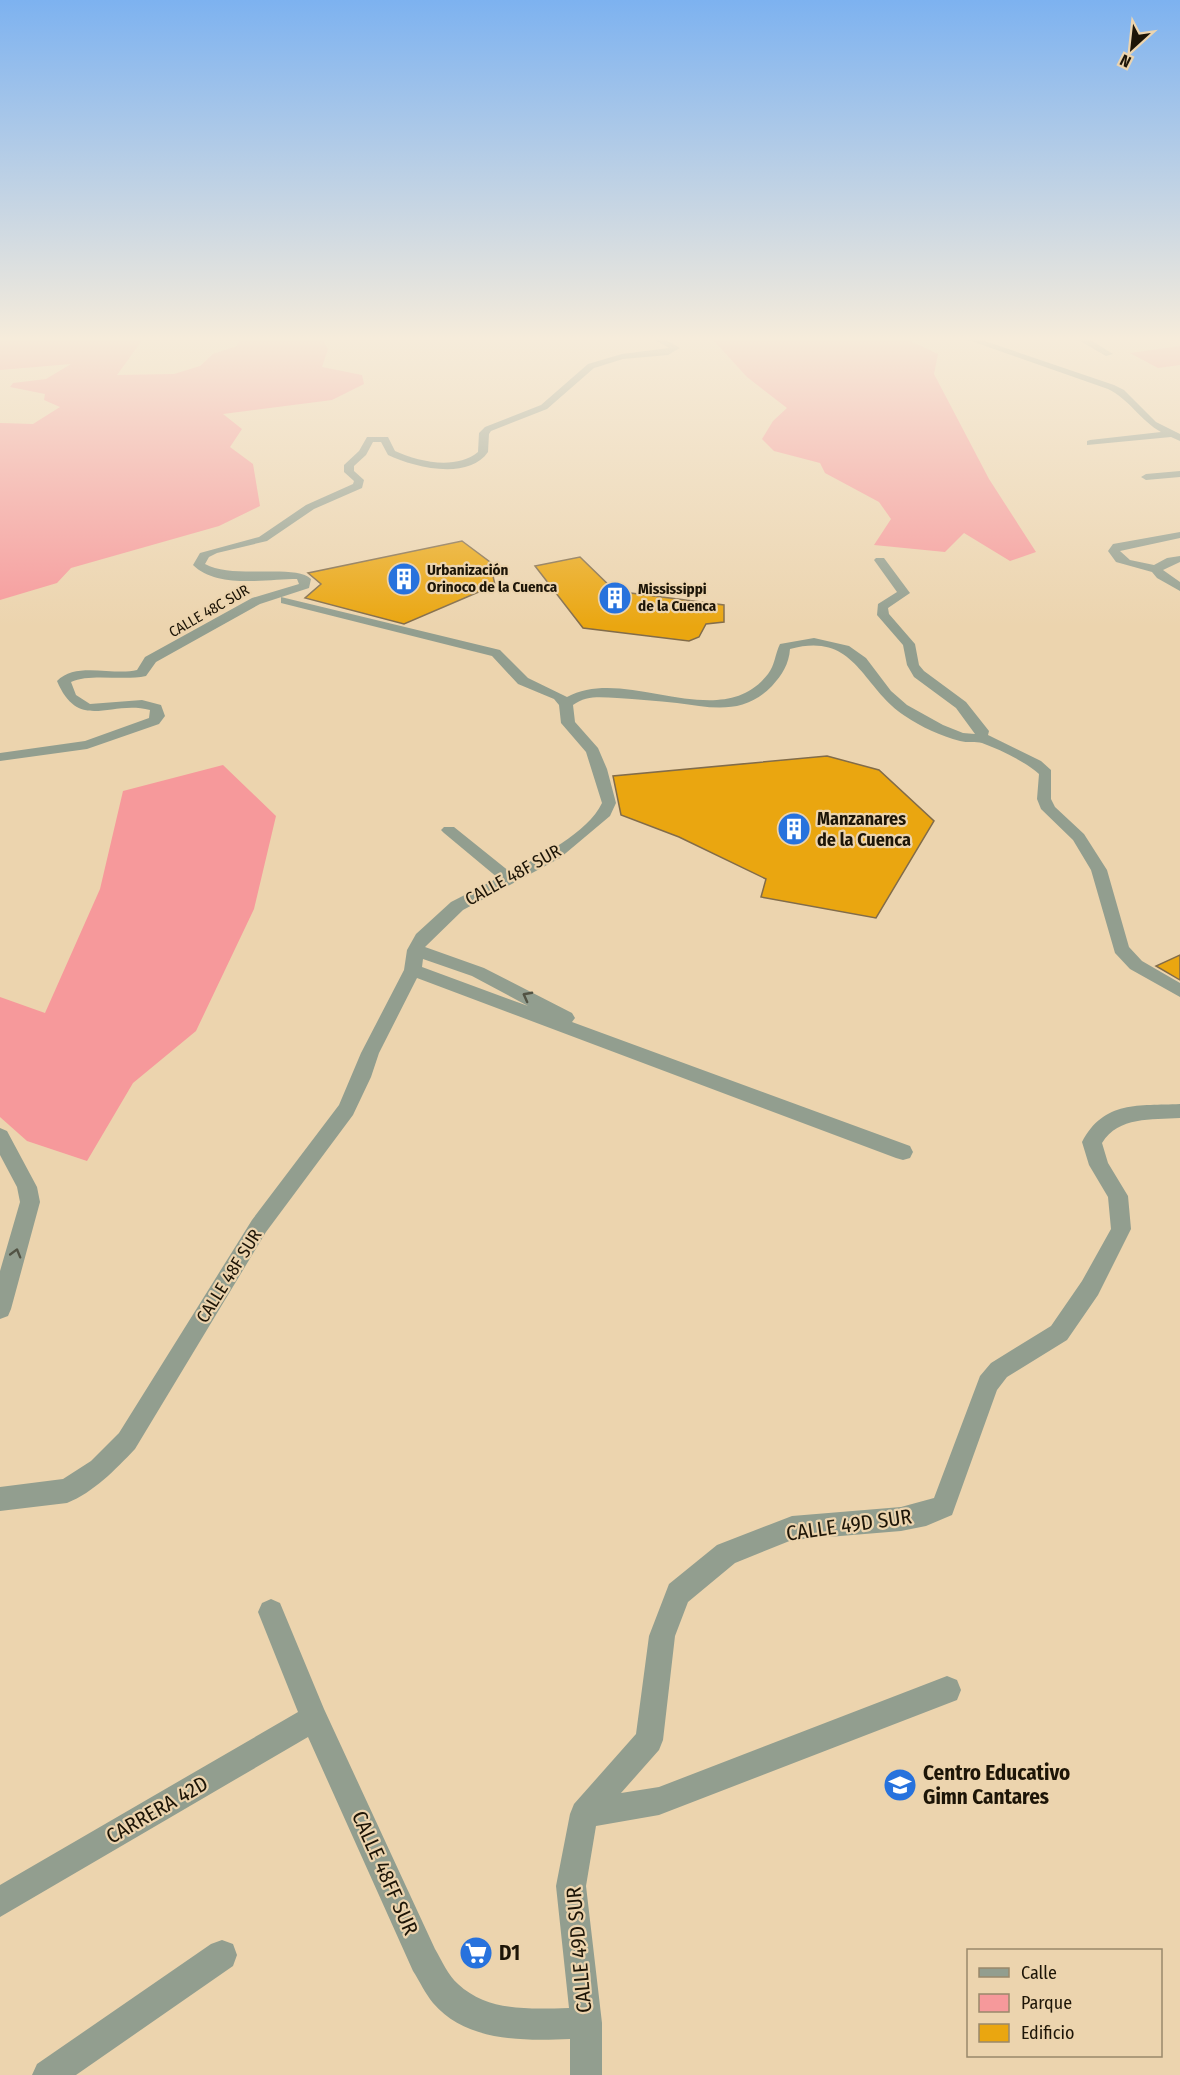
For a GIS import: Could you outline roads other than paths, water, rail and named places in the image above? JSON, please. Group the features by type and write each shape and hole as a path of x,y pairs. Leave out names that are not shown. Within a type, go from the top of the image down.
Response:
{"street":[{"name":"CALLE 48C SUR","path":"0,757 87,745 154,721 159,716 156,708 146,703 128,702 82,708 74,704 68,695 64,681 73,676 124,676 143,671 150,660 256,601 305,586 305,579 299,576 225,574 211,572 199,565 204,555 258,542 310,507 358,486 359,480 349,472 349,465 363,453 370,439 388,441 389,449 394,455 459,466 472,462 482,454 485,447 484,433"},
{"path":"1090,443 1175,436"},
{"path":"1146,477 1180,474"},
{"path":"1180,535 1117,546 1114,551 1114,555 1123,561 1156,568 1171,560 1180,559"},
{"path":"880,560 904,593 882,607 883,615 909,644 914,665 919,674 961,705 982,731 981,737"},
{"path":"1156,568 1161,576 1180,588"},
{"path":"285,600 488,650 496,653 523,681 559,696 566,704 573,698 592,693 728,705 750,698 765,683 784,656 784,647 810,640 847,650 860,660 875,682 897,704 916,718 958,737 974,740 981,737 1036,764 1046,773 1044,799 1054,818 1079,837 1090,852 1109,900 1120,949 1136,965 1180,991"},
{"name":"CALLE 48F SUR","path":"0,1499 67,1491 99,1469 127,1441 259,1226 346,1110 362,1077 370,1053 413,970 415,950 422,938 457,906 555,855 603,816 609,803 593,751 568,723 566,704"},
{"path":"449,830 510,880"},
{"path":"415,950 478,972 506,985 614,1045"},
{"path":"413,970 903,1152"},
{"name":"CALLE 49D SUR","path":"586,2075 586,2023 571,1886 584,1814 649,1740 662,1636 678,1593 726,1554 792,1528 901,1519 926,1514 943,1506 988,1384 999,1370 1059,1333 1090,1288 1120,1229 1118,1196 1099,1165 1092,1142 1102,1126 1120,1115 1180,1111"},
{"path":"0,1136 27,1187 30,1202 0,1309"},
{"name":"CALLE 48FF SUR","path":"271,1612 315,1718 424,1960 446,1995 478,2016 511,2024 586,2023"},
{"path":"584,1814 659,1801 947,1690"},
{"name":"CARRERA 42D","path":"0,1902 315,1718"},
{"path":"48,2075 222,1955"}],"place":[{"name":"Urbanización Orinoco de la Cuenca","path":"404,579"},
{"name":"Mississippi de la Cuenca","path":"615,598"},
{"name":"Manzanares de la Cuenca","path":"794,829"},
{"name":"Centro Educativo Gimn Cantares","path":"900,1785"},
{"name":"D1","path":"476,1953"}]}
